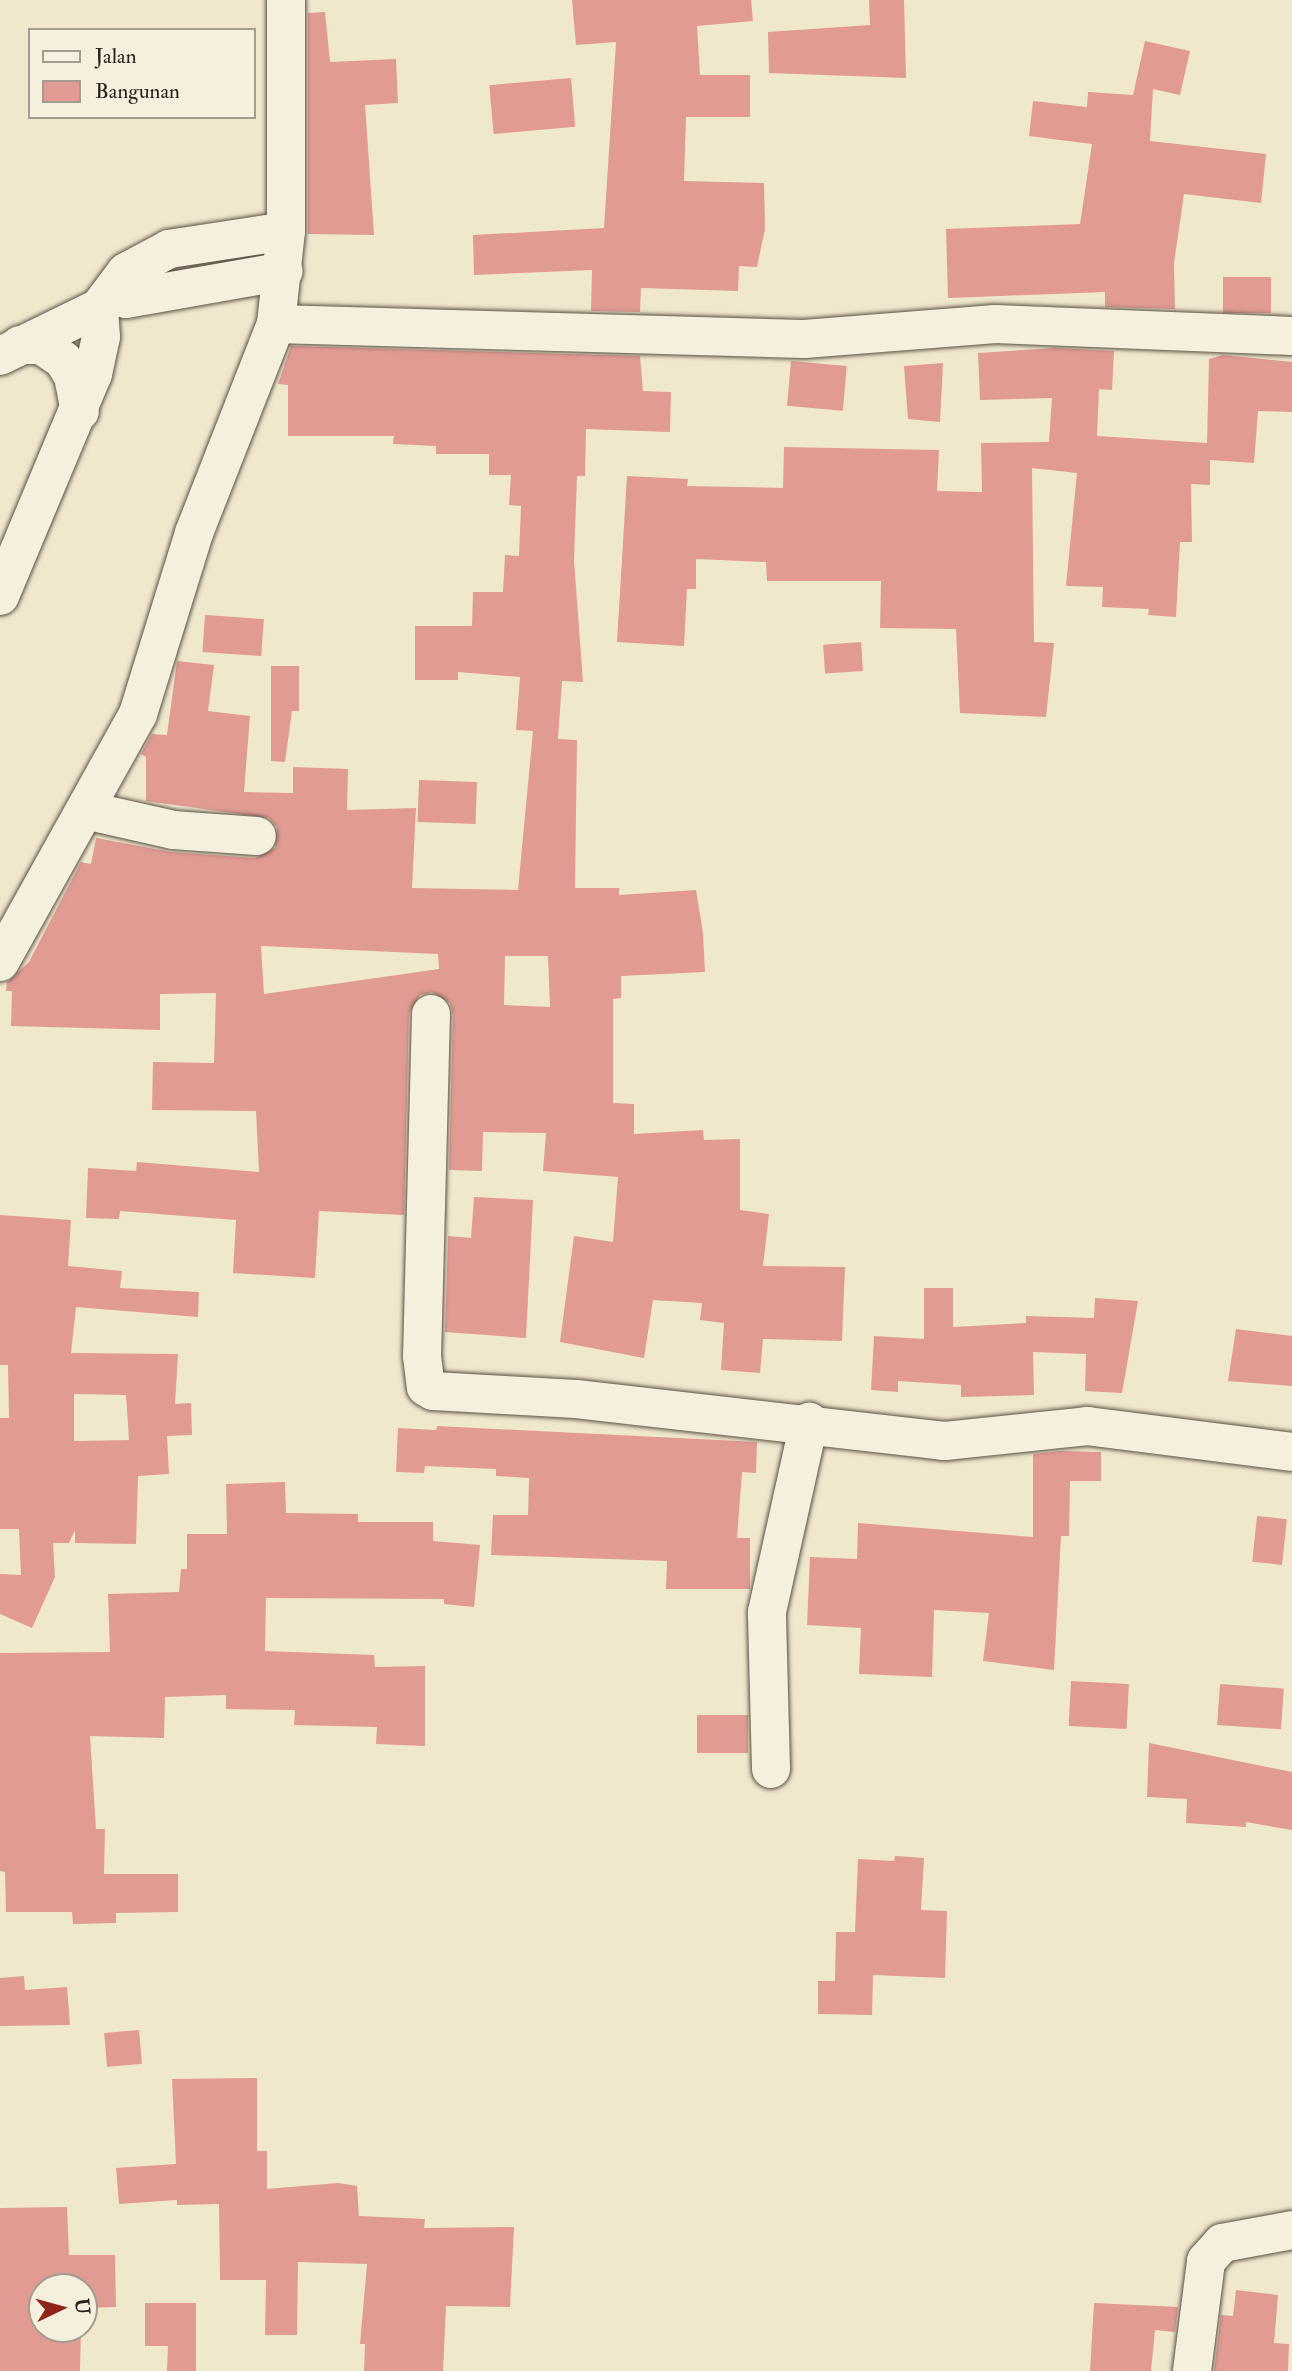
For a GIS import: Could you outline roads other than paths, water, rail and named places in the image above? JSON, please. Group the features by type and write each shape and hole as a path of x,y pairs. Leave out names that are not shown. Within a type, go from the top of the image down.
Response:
{"street":[{"path":"0,962 89,811 138,714 194,533 276,324 284,271 286,231 286,0"},
{"path":"0,597 80,411 101,337 106,302 126,272 169,249 286,231"},
{"path":"10,351 106,302 284,271"},
{"path":"276,324 804,339 995,324 1292,336"},
{"path":"10,351 41,345 63,360 73,376 80,411"},
{"path":"89,811 173,830 257,836"},
{"path":"431,1014 422,1356 426,1387 456,1395 576,1399 809,1422 944,1441 1087,1426 1292,1452"},
{"path":"771,1769 767,1612 809,1422"},
{"path":"1192,2371 1206,2261 1222,2243 1292,2230"}]}
